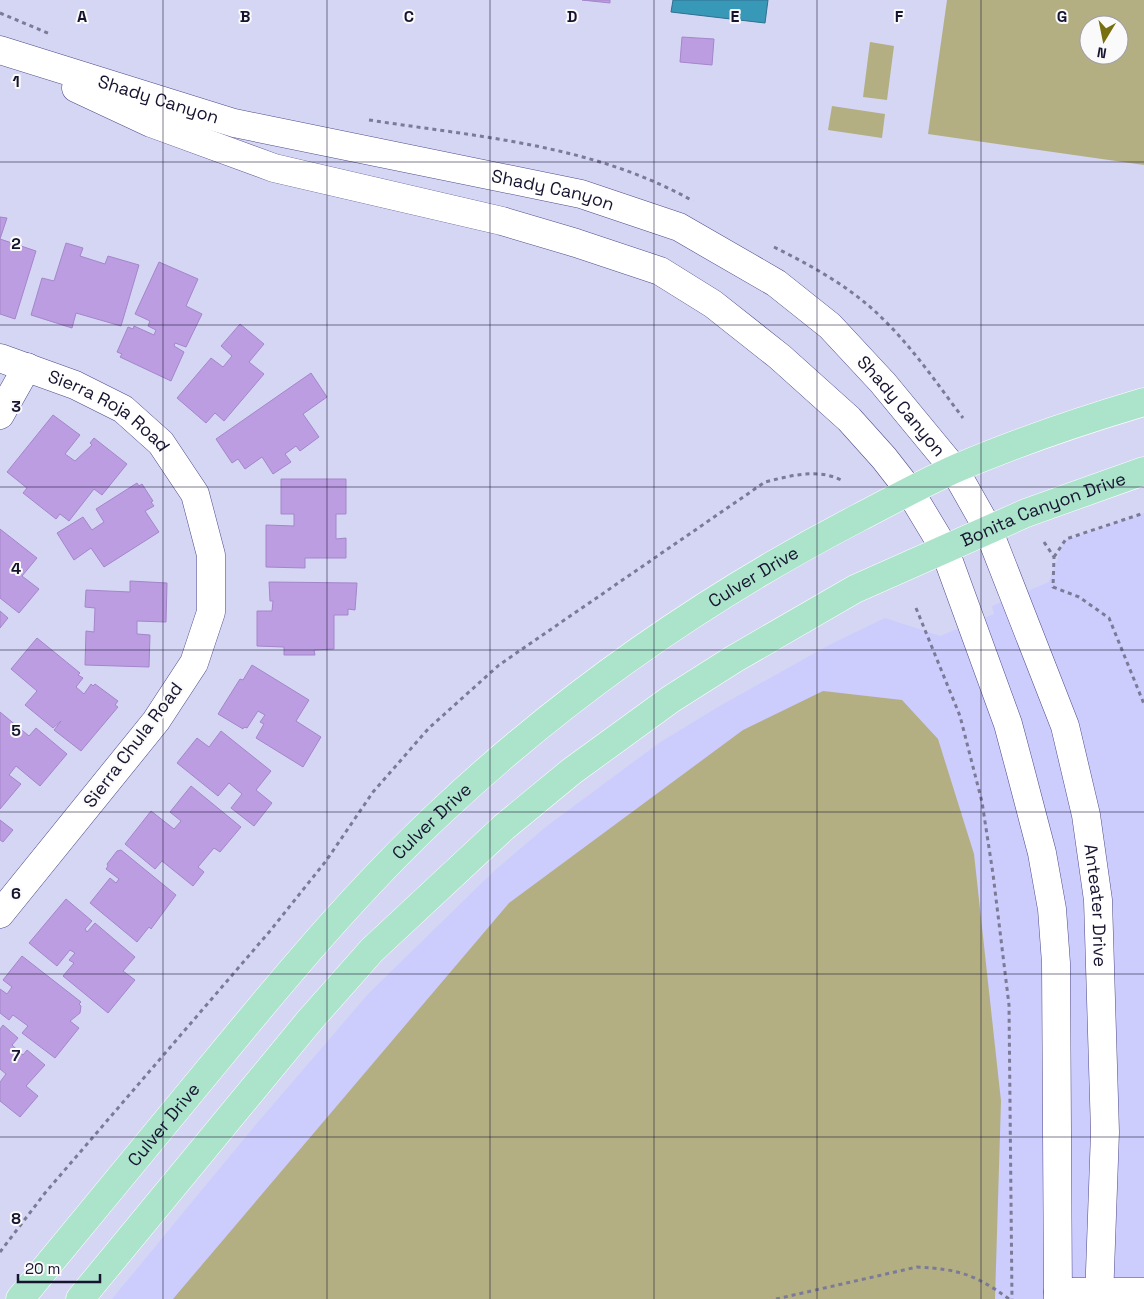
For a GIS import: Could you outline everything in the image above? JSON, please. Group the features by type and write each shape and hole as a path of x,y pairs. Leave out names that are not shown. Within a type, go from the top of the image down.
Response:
{"main road":[{"name":"Shady Canyon","path":"0,51 234,123 581,194 679,227 776,283 830,326 883,383 954,469 988,529"},
{"name":"Shady Canyon","path":"0,51 151,123 274,168 502,221 576,242 660,271 713,304 780,357 849,419 909,490 944,548"},
{"name":"Sierra Roja Road","path":"0,358 75,385 122,409 161,443 195,494"},
{"path":"0,415 26,367"},
{"path":"954,469 1081,420 1144,402"},
{"name":"Culver Drive","path":"20,1299 262,1005 368,885 443,810 530,734 597,681 677,623 763,569 909,490 954,469"},
{"name":"Bonita Canyon Drive","path":"944,548 1026,513 1144,471"},
{"name":"Sierra Chula Road","path":"0,914 156,721 194,663 211,612 211,555 195,494"},
{"name":"Anteater Drive","path":"988,529 1065,726 1086,815 1098,900 1105,1132 1099,1295"},
{"path":"80,1299 310,1020 372,950 504,827 572,770 687,689 855,589 944,548 1008,724 1042,853 1052,909 1056,963 1058,1062 1058,1295 1144,1292"}],"path":[{"path":"0,1252 45,1193 270,931 326,861 373,792 429,728 499,665 765,482 802,474 832,476 841,480"},
{"path":"1144,513 1066,540 1054,557 1053,587 1078,597 1109,618 1116,631 1144,704"},
{"path":"1044,542 1054,557"},
{"path":"916,608 960,716 982,802 992,874 1008,1005 1010,1299"},
{"path":"776,1299 918,1267 941,1268 982,1280 1010,1299"}],"shaded area":[{"path":"673,0 768,0 765,23 671,12"},
{"path":"947,0 1144,0 1144,165 928,134"},
{"path":"870,42 894,46 887,100 863,97"},
{"path":"832,106 885,114 882,138 828,130"},
{"path":"1144,513 1144,1299 112,1299 253,1128 369,993 494,871 547,826 659,743 718,707 831,644 885,618 940,636 994,614 992,606 1049,582 1064,541"},
{"path":"823,691 902,700 938,739 974,854 1001,1101 995,1299 173,1299 509,903 743,730"}],"building":[{"path":"582,0 610,0 610,3"},
{"path":"682,37 714,39 712,65 680,62"},
{"path":"0,217 7,218 0,239"},
{"path":"0,239 36,251 15,319 0,314"},
{"path":"66,243 83,248 80,256 105,264 108,256 139,265 121,326 76,313 72,328 31,315 42,278 54,281"},
{"path":"159,262 198,279 186,306 202,314 186,347 175,343 174,346 184,352 171,381 120,357 122,354 117,352 128,327 133,329 134,326 154,335 156,330 148,326 150,321 135,314"},
{"path":"240,324 264,344 249,362 264,374 224,421 215,413 206,423 177,398 211,358 223,367 232,356 221,346"},
{"path":"311,373 327,397 303,414 319,437 300,451 296,446 285,454 291,462 273,474 262,457 245,469 238,459 232,463 216,439"},
{"path":"53,415 80,435 65,454 75,461 92,445 90,443 94,438 127,464 102,495 94,489 69,521 60,514 56,519 23,493 27,488 7,472"},
{"path":"281,479 346,479 346,514 336,514 336,539 346,538 346,558 305,558 305,568 266,567 266,525 294,526 294,514 281,514"},
{"path":"137,483 139,486 142,484 153,501 151,502 154,506 145,511 159,532 104,567 91,548 74,560 57,533 83,517 92,530 104,522 96,509"},
{"path":"0,529 37,558 22,576 39,589 19,613 0,598"},
{"path":"130,581 167,583 166,622 137,621 137,634 150,635 149,667 85,665 86,631 94,632 95,608 85,607 86,590 130,592"},
{"path":"269,582 357,583 355,610 348,609 348,615 334,615 334,649 314,650 315,655 284,655 284,647 257,646 257,611 272,611 273,601 270,601"},
{"path":"0,611 8,618 0,628"},
{"path":"37,638 80,673 78,675 83,678 76,687 84,694 91,684 93,686 95,684 118,701 115,705 118,707 81,751 54,730 61,721 53,728 25,705 37,691 11,669"},
{"path":"252,665 309,700 296,721 321,737 303,767 256,738 264,724 260,722 265,715 258,711 247,728 244,727 243,729 218,714 240,679 243,680"},
{"path":"0,712 29,736 36,728 67,754 40,786 16,766 9,775 21,784 0,809"},
{"path":"221,731 271,771 256,790 272,803 254,826 231,808 242,794 229,783 218,796 177,763 197,738 209,747"},
{"path":"191,786 241,827 220,852 214,848 198,867 204,872 193,886 162,861 155,869 125,844 151,811 174,829 181,821 170,812"},
{"path":"0,820 13,830 3,842 0,840"},
{"path":"121,850 176,895 151,929 149,927 137,942 90,903 110,878 116,883 119,879 106,869 107,864 117,851"},
{"path":"66,899 92,921 85,929 87,932 95,923 135,957 123,971 135,980 108,1013 63,976 74,963 69,960 75,953 70,950 57,966 29,943"},
{"path":"22,956 81,1002 79,1004 81,1006 80,1013 70,1021 79,1028 55,1058 22,1033 28,1026 13,1015 9,1020 0,1013 0,989 7,994 12,987 3,980"},
{"path":"3,1025 18,1038 12,1045 23,1055 27,1050 45,1065 26,1086 38,1096 20,1117 0,1101 0,1082 6,1074 0,1069 0,1029"}]}
